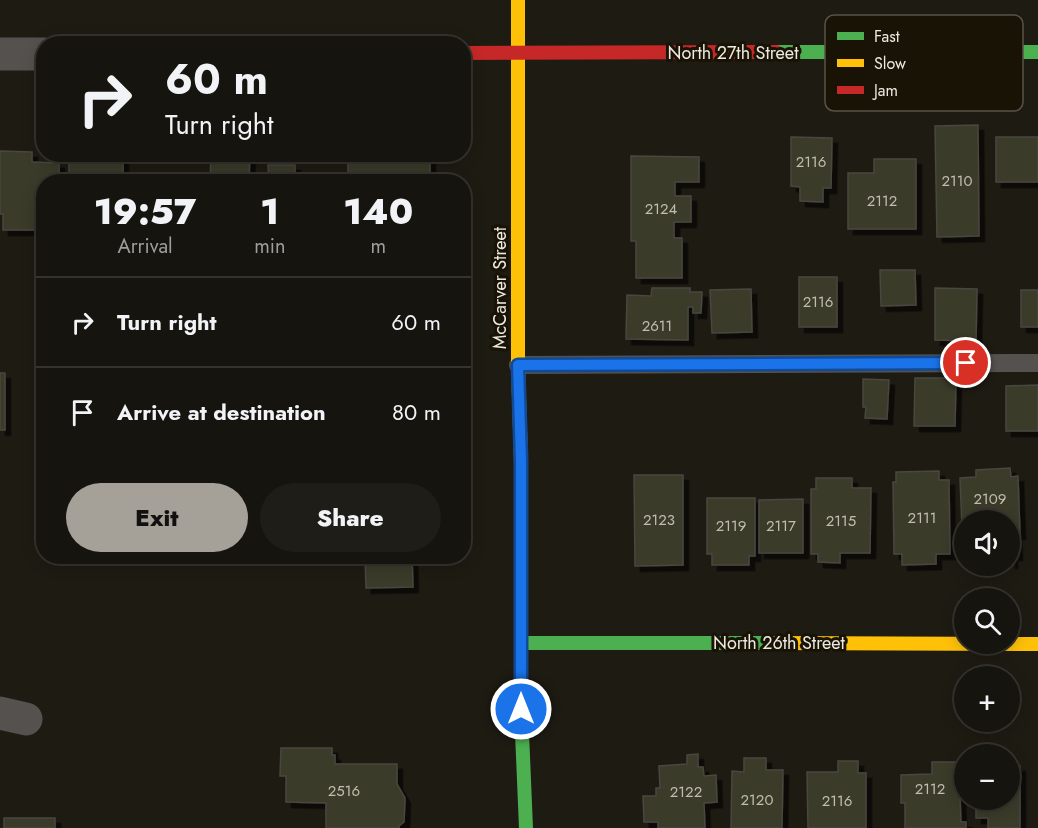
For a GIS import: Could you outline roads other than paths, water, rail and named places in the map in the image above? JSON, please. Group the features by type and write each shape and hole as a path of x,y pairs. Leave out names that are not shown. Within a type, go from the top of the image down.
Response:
{"street":[{"name":"McCarver Street","path":"518,0 518,365 521,461 521,709 525,828"},
{"name":"North 27th Street","path":"471,53 825,52"},
{"name":"North 27th Street","path":"1023,52 1038,52"},
{"path":"0,54 36,54"},
{"name":"North 26th Street","path":"521,643 1038,644"}],"lane":[{"path":"518,365 1038,363"}]}
